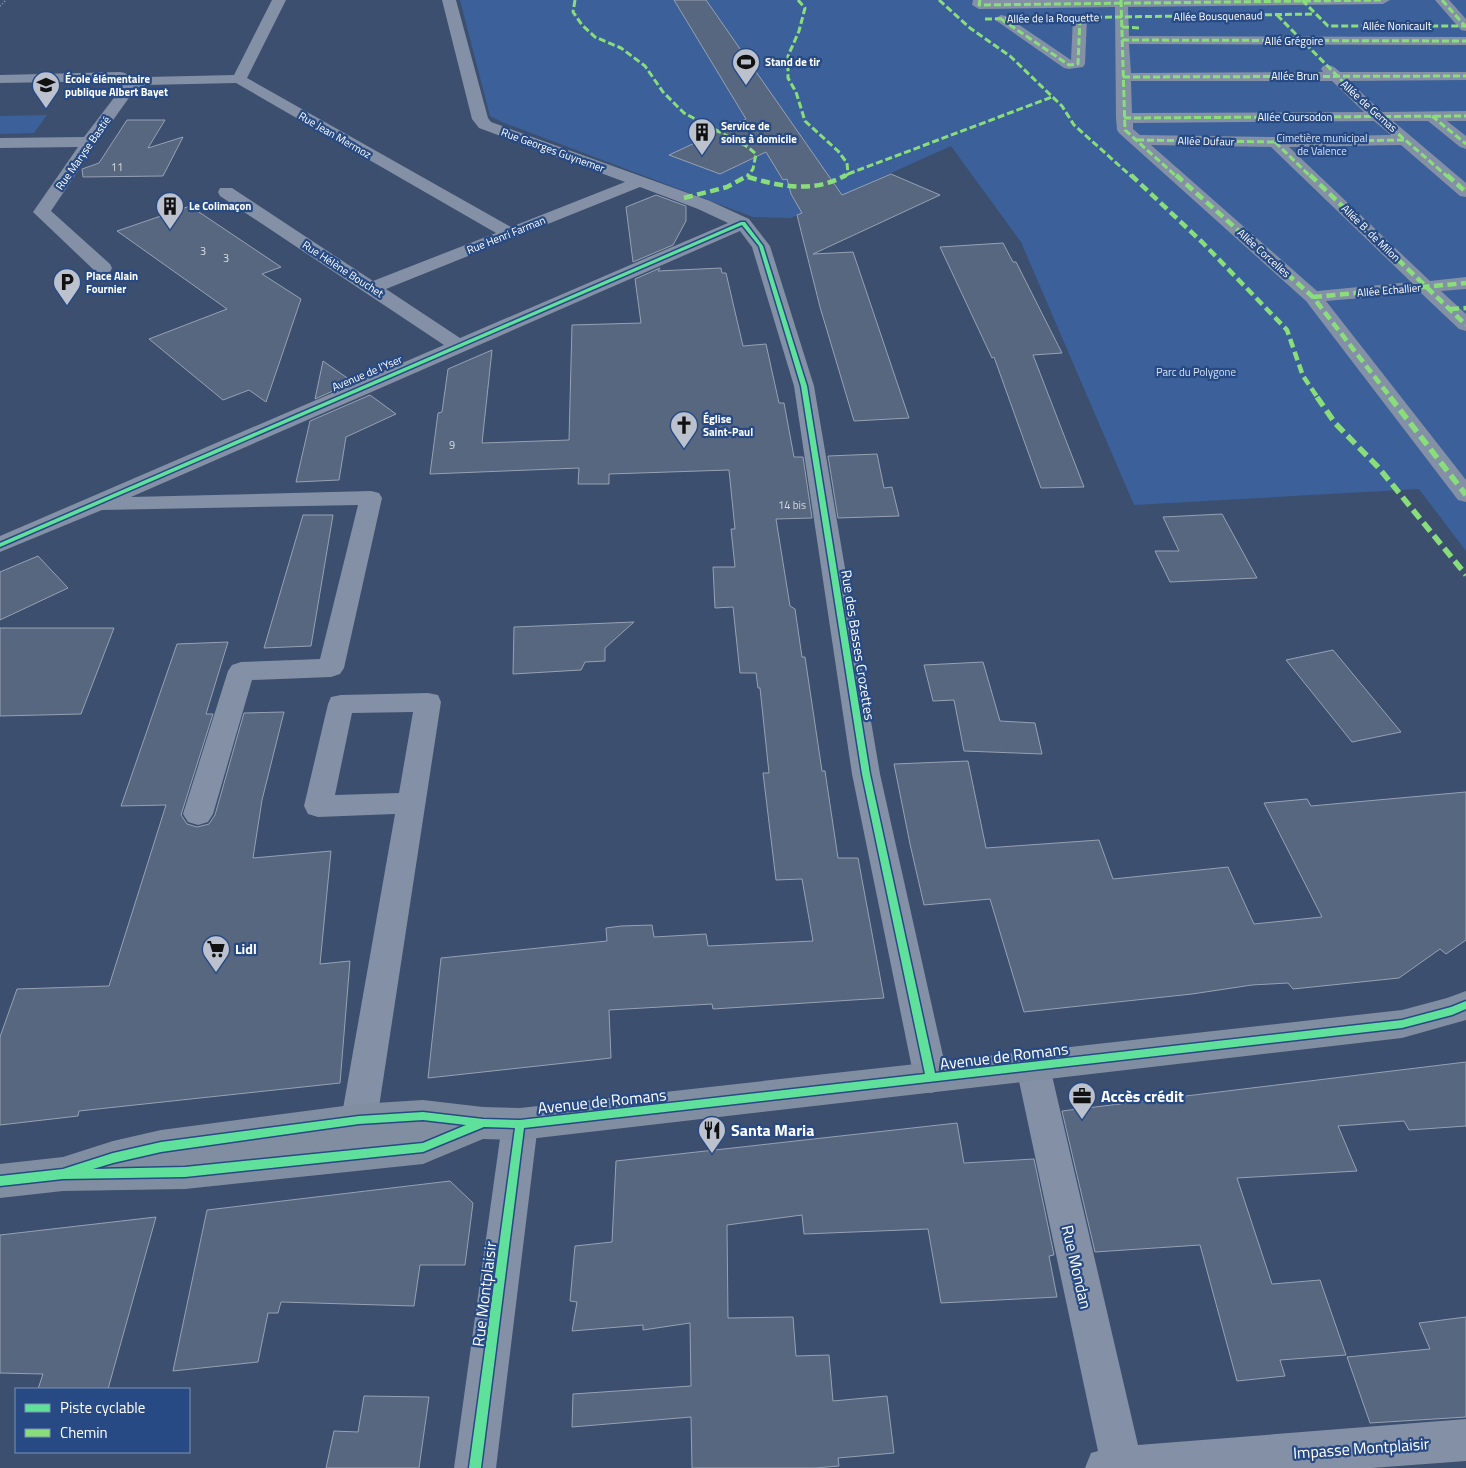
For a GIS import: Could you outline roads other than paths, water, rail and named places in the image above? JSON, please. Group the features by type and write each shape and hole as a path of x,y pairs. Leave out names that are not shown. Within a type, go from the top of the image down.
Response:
{"main road":[{"name":"Avenue de Romans","path":"63,1174 113,1158 161,1147 359,1120 423,1116 483,1123 520,1124 1402,1024 1452,1011 1466,1005"},
{"name":"Avenue de Romans","path":"0,1182 63,1174 185,1172 423,1147 483,1123"}],"street":[{"path":"0,78 120,76 131,85 146,81 239,79 279,0"},
{"name":"Rue Georges Guynemer","path":"449,0 480,119 485,125 704,205 743,223"},
{"path":"979,3 1121,7 1383,0"},
{"path":"1442,0 1466,27"},
{"path":"1302,1 1315,14"},
{"name":"Allée Bousquenaud","path":"1121,7 1277,15 1315,14"},
{"name":"Allée de la Roquette","path":"985,19 1080,18 1121,7"},
{"name":"Allée Corcelles","path":"1121,7 1125,130 1312,296 1466,495"},
{"name":"Allée Nonicault","path":"1315,14 1328,26 1466,27"},
{"name":"Allée de Gemas","path":"1277,15 1335,76 1374,113 1466,192"},
{"path":"1001,19 1069,66 1078,64 1080,18"},
{"name":"Allé Grégoire","path":"1122,40 1466,41"},
{"name":"Allée Brun","path":"1123,77 1466,76"},
{"name":"Rue Jean Mermoz","path":"239,79 509,233"},
{"name":"Rue Maryse Bastié","path":"102,268 42,212 89,142 131,85"},
{"path":"1432,116 1466,144"},
{"name":"Allée Coursodon","path":"1124,118 1466,116"},
{"name":"Allée Dufaur","path":"1137,140 1275,142 1405,140"},
{"path":"0,143 89,142"},
{"name":"Allée B. de Milon","path":"1275,142 1426,287 1458,309 1466,325"},
{"name":"Rue Henri Farman","path":"372,288 639,182"},
{"name":"Rue Hélène Bouchet","path":"226,192 459,346"},
{"name":"Avenue de l'Yser","path":"0,545 743,223"},
{"name":"Rue des Basses Crozettes","path":"743,223 760,246 804,386 866,774 932,1078"},
{"name":"Allée Echallier","path":"1312,296 1466,284"},
{"path":"93,505 371,498 331,668 241,671 198,814"},
{"path":"359,1120 428,702 341,704 318,806 411,803"},
{"name":"Rue Mondan","path":"1033,1067 1114,1467"},
{"name":"Rue Montplaisir","path":"475,1468 520,1124"},
{"name":"Impasse Montplaisir","path":"1114,1467 1466,1440"}],"place":[{"name":"Stand de tir","path":"746,86"},
{"name":"École élémentaire publique Albert Bayet","path":"46,109"},
{"name":"Service de soins à domicile","path":"702,156"},
{"name":"Le Colimaçon","path":"170,230"},
{"name":"Place Alain Fournier","path":"67,306"},
{"name":"Église Saint-Paul","path":"684,449"},
{"name":"Lidl","path":"216,973"},
{"name":"Accès crédit","path":"1082,1120"},
{"name":"Santa Maria","path":"712,1154"}],"park label":[{"name":"Cimetière municipal de Valence","path":"1322,144"},
{"name":"Parc du Polygone","path":"1196,372"}]}
